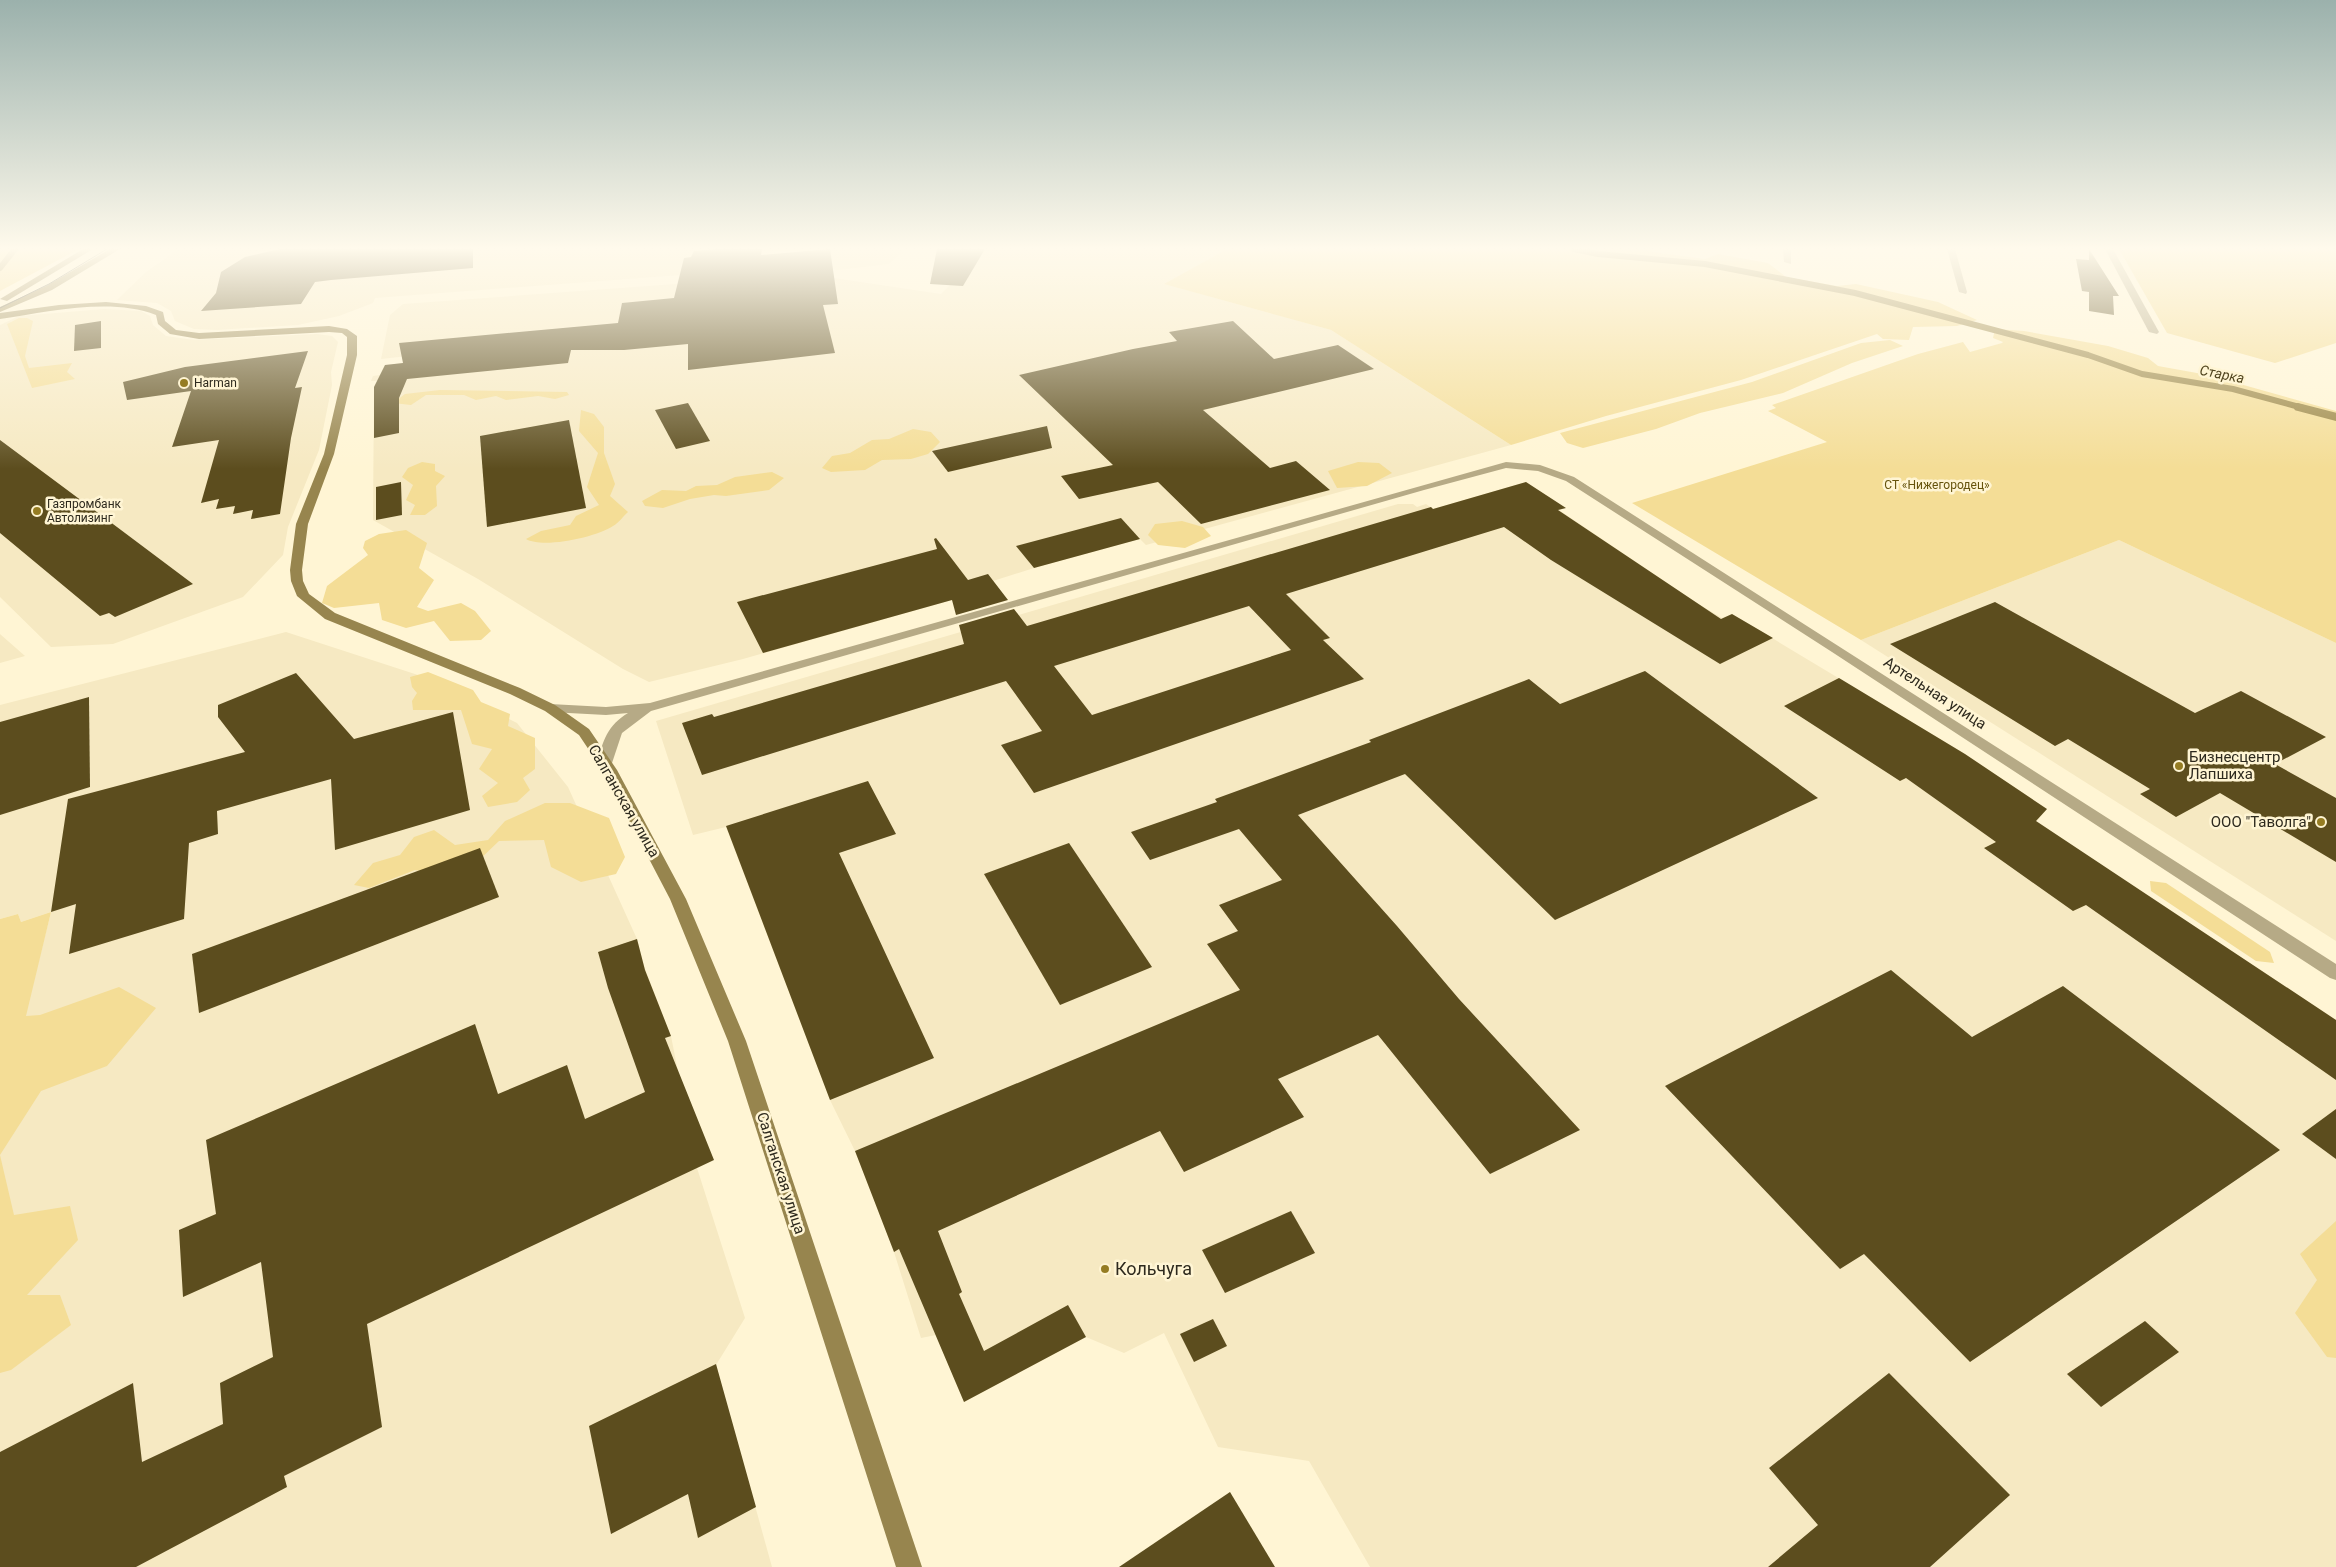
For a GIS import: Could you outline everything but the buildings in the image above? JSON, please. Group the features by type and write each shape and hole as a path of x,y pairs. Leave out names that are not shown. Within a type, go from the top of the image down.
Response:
{"street":[{"name":"Салганская улица","path":"161,322 174,332 199,336 328,329 344,332 352,336 352,355 329,454 302,524 296,570 297,582 303,596 330,616 515,691 550,708 584,732 605,763 644,832 678,899 737,1041 775,1152 909,1567"},
{"path":"2149,322 2154,332"},
{"name":"Артельная улица","path":"650,707 1506,465 1540,468 1570,479 1842,652 2336,973"},
{"path":"550,708 606,711 650,707"},
{"path":"605,763 609,741 620,724 650,707"}],"shaded area":[{"path":"6,322 152,322 166,336 194,340 317,334 332,336 338,342 331,372 332,385 319,450 288,527 283,555 243,597 113,644 51,647 0,597 0,325"},
{"path":"178,322 311,322 298,325 217,330 194,329"},
{"path":"389,322 1303,322 1331,330 1511,445 1146,545 1140,539 1034,568 993,581 998,587 743,659 649,682 623,669 478,579 373,520 374,388 377,381 371,381 373,376 380,375 385,365 414,362 417,355 381,359"},
{"path":"1526,482 1565,508 1559,510 1697,603 1722,618 1732,614 1965,754 2047,809 2036,822 2336,1020 2336,1567 1370,1567 1309,1461 1218,1447 1164,1333 1124,1353 1086,1337 964,1402 936,1335 921,1338 894,1252 855,1151 830,1100 726,827 693,835 656,721 1398,504 1413,504 1417,507 1426,504 1433,509"},
{"path":"2119,540 2336,643 2336,941 1861,640"},
{"path":"286,632 421,676 517,723 568,787 637,939 644,966 671,1036 697,1168 745,1318 716,1365 772,1567 0,1567 0,1115 51,912 21,922 18,914 0,919 0,705"},
{"path":"0,634 25,656 0,663"}],"green space":[{"path":"11,322 33,322 25,356 29,368 72,363 67,372 75,379 32,388 7,324"},
{"path":"1302,322 1970,322 1957,326 1913,327 1909,340 1883,339 1877,334 1741,380 1606,416 1511,445 1331,330"},
{"path":"2161,322 2336,322 2336,343 2275,363 2167,333"},
{"name":"СТ «Нижегородец»","path":"1995,329 2024,331 2108,346 2148,358 2158,366 2208,375 2336,411 2336,643 2119,540 1861,640 1632,503 1827,442 1768,411 1776,408 1772,405 1918,354 1963,342 1970,352 2002,343 1993,338"},
{"path":"1890,340 1903,346 1852,363 1783,393 1700,413 1656,429 1583,448 1567,443 1560,433 1752,382 1861,343"},
{"path":"440,390 567,392 569,395 555,399 538,396 506,400 496,396 476,400 464,395 426,395 411,405 393,403 405,394"},
{"path":"581,410 594,414 604,427 604,453 615,484 610,496 628,512 613,526 583,538 545,543 526,539 541,531 570,525 576,516 599,505 587,487 598,453 579,431"},
{"path":"913,429 931,432 940,442 928,454 911,459 882,460 865,470 831,472 822,468 832,456 850,453 872,440 889,439"},
{"path":"422,462 435,464 435,471 445,476 436,486 437,506 425,515 410,515 415,505 406,500 413,485 402,477 408,468"},
{"path":"1358,462 1379,463 1392,473 1367,486 1337,488 1328,471"},
{"path":"772,472 784,478 769,490 690,499 663,508 645,506 642,501 662,490 686,491 696,486 717,485 735,477"},
{"path":"1182,521 1203,527 1211,536 1185,548 1158,545 1148,535 1155,524"},
{"path":"406,530 427,543 419,568 434,580 417,607 428,611 461,603 475,611 491,631 481,640 450,641 434,621 406,628 382,620 379,603 334,608 322,603 327,586 368,555 363,548 365,541 379,534"},
{"path":"428,672 473,690 481,702 510,714 508,726 535,738 535,769 523,778 530,790 517,802 488,807 482,796 498,783 479,769 492,749 472,744 461,710 413,710 412,701 417,693 412,687 410,677"},
{"path":"545,803 570,803 609,818 625,857 616,874 581,882 551,867 544,840 499,841 476,863 446,875 415,870 369,888 354,885 373,863 400,855 414,837 434,830 455,845 488,840 505,821"},
{"path":"2150,881 2166,883 2270,952 2274,963 2256,961 2151,891"},
{"path":"51,912 26,1016 40,1015 119,987 156,1008 107,1066 41,1091 0,1155 0,919 18,914 21,922"},
{"path":"0,1155 14,1215 70,1206 78,1240 27,1295 60,1295 71,1325 11,1370 0,1373"},
{"path":"2336,1221 2336,1358 2327,1357 2295,1313 2317,1280 2300,1254"}],"waterway":[{"name":"Старка","path":"1964,322 2088,355 2142,374 2233,389 2303,408"},
{"name":"Старка","path":"2298,407 2336,417"}],"place":[{"name":"Harman","path":"184,383"},
{"name":"Газпромбанк Автолизинг","path":"37,511"},
{"name":"Бизнесцентр Лапшиха","path":"2179,766"},
{"name":"ООО \"Таволга\"","path":"2321,822"},
{"name":"Кольчуга","path":"1105,1269"}]}
